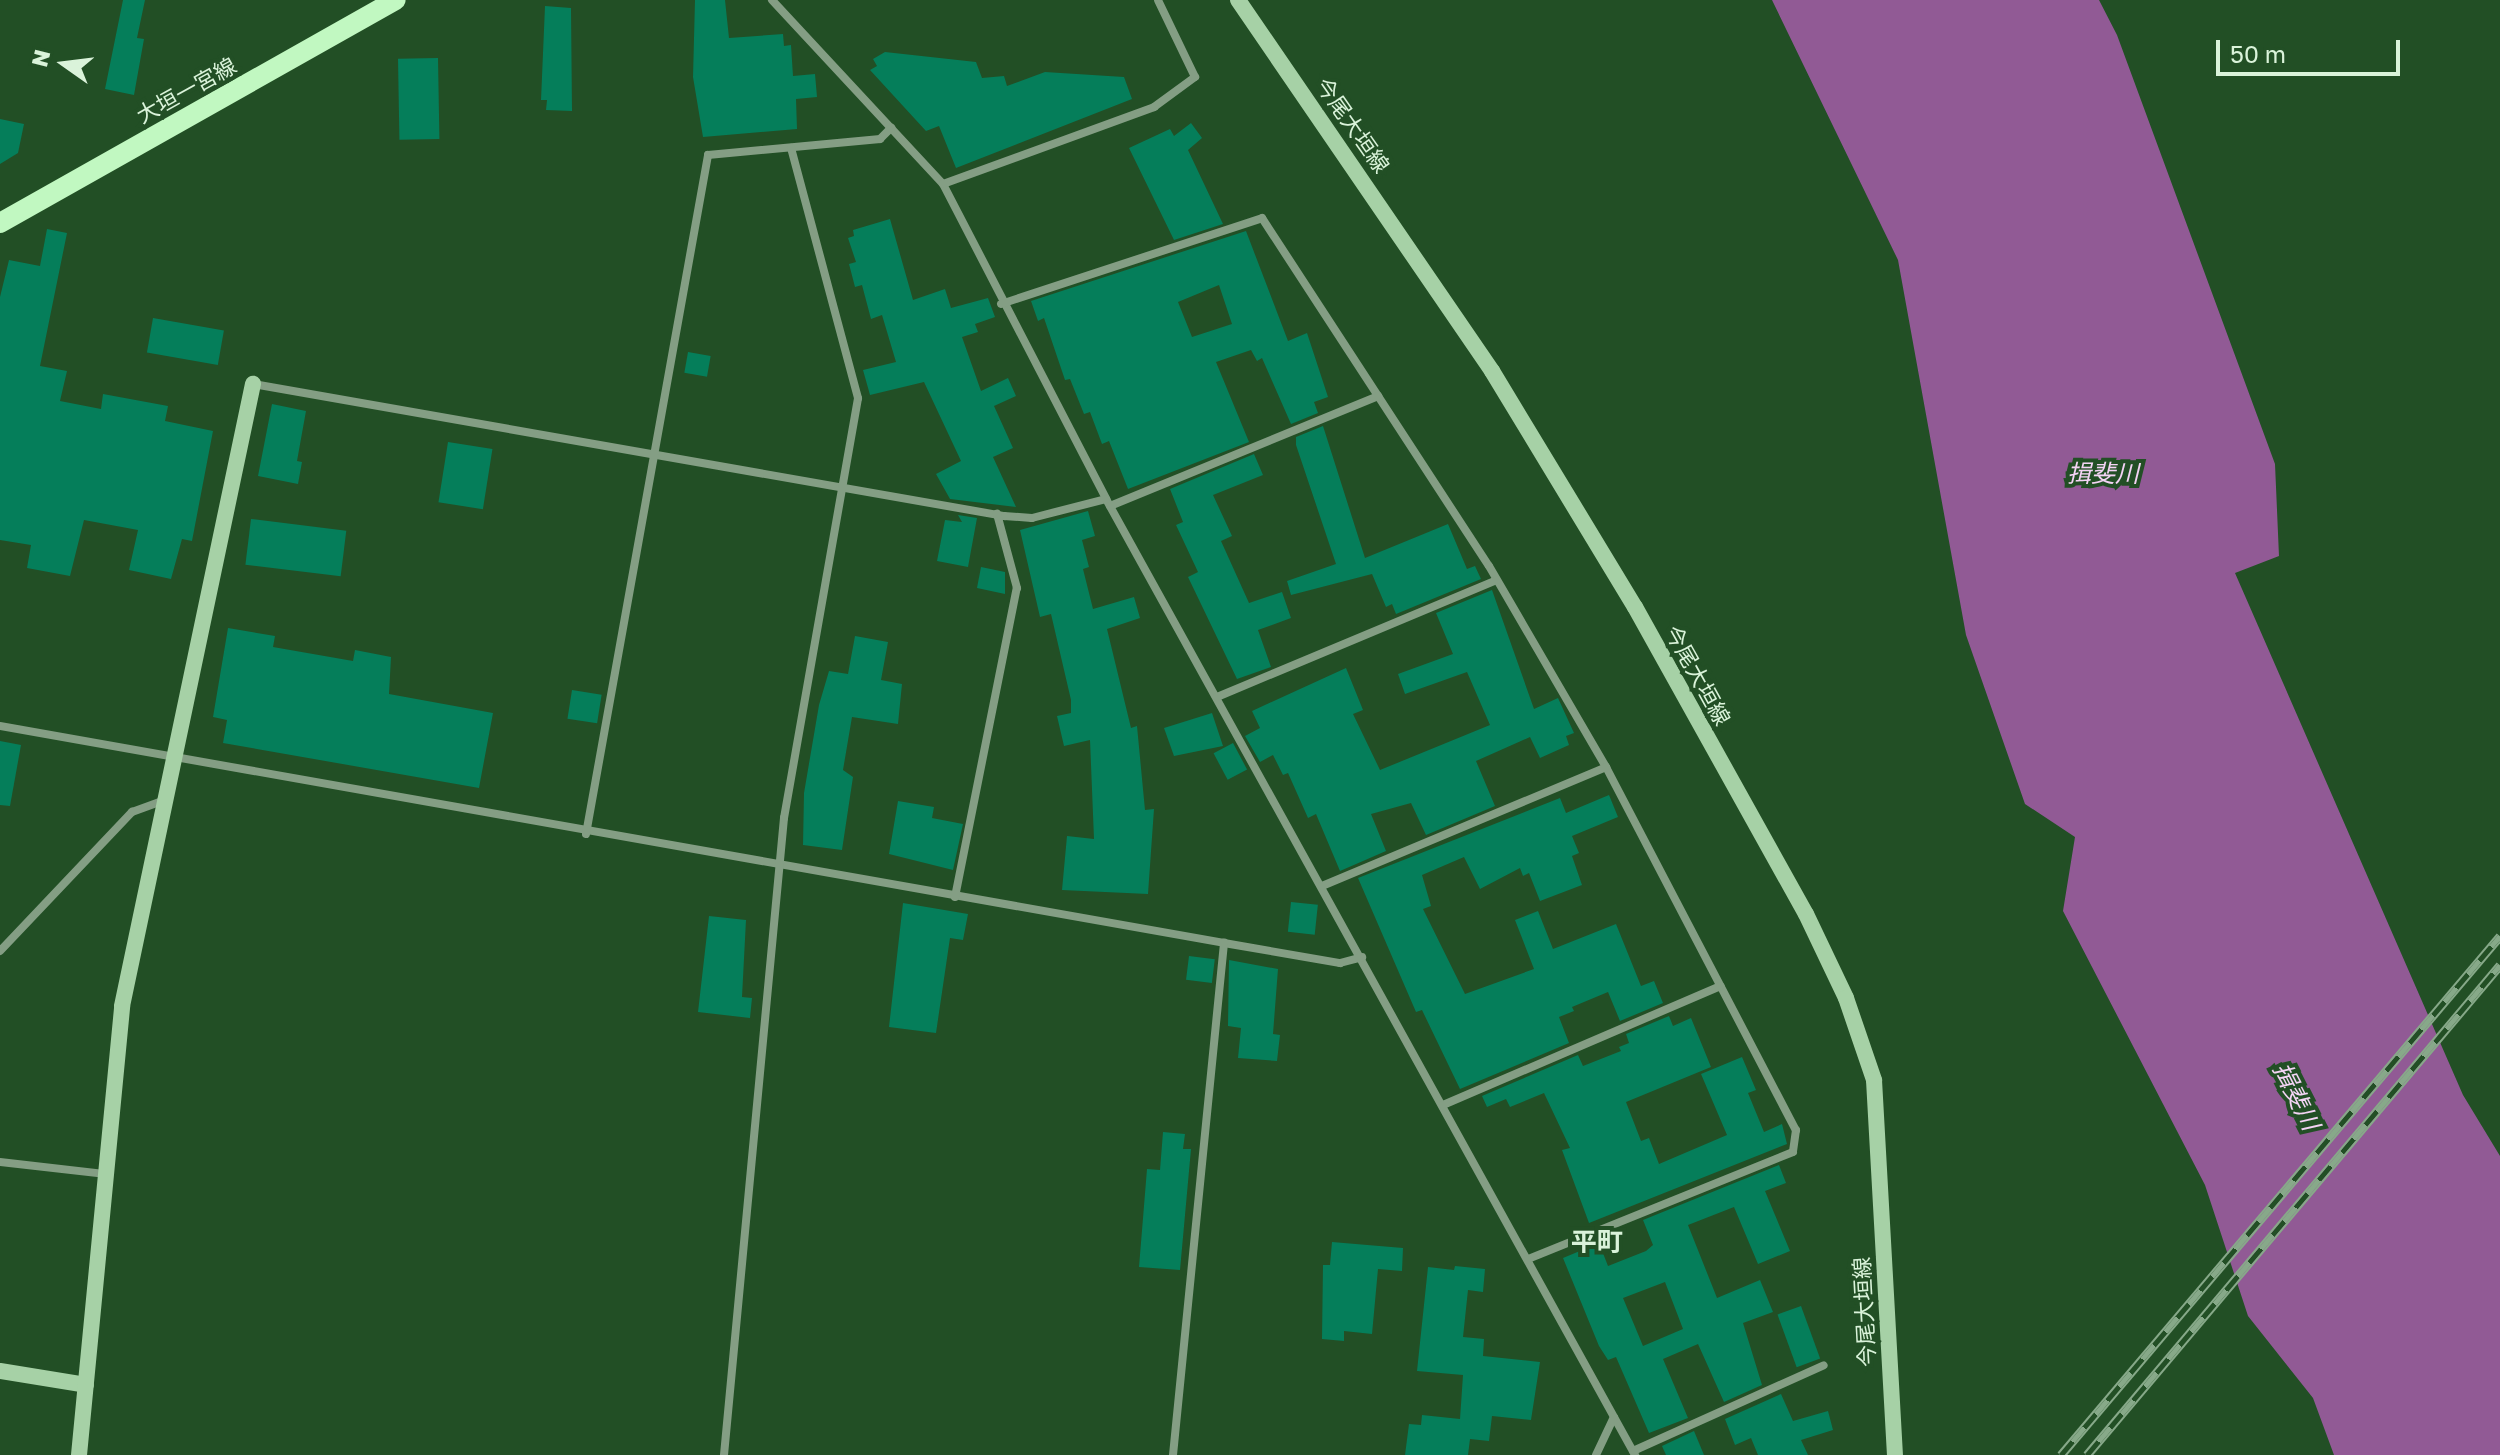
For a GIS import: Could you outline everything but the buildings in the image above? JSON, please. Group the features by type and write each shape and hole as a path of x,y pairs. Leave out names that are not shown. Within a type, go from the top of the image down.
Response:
{"main road":[{"name":"大垣一宮線","path":"0,223 396,0"},
{"name":"今尾大垣線","path":"1238,0 1492,371 1642,621 1806,914 1846,998 1874,1080 1895,1455"},
{"path":"79,1455 122,1006 177,761 253,384"},
{"path":"0,1371 86,1385"}],"street":[{"path":"772,0 943,184 1001,304 1108,502 1634,1453 1824,1365"},
{"path":"943,184 1154,107 1195,77 1158,0"},
{"path":"586,834 708,155 880,139 891,128"},
{"path":"724,1455 784,818 858,398 791,148"},
{"path":"1001,304 1262,218 1497,580 1606,767 1796,1130 1793,1152 1528,1259"},
{"path":"253,384 653,456 1032,518 1108,502 1378,396"},
{"path":"955,897 1017,588 997,514"},
{"path":"1217,697 1497,580"},
{"path":"0,726 586,834 1340,963 1362,957"},
{"path":"1322,886 1606,767"},
{"path":"0,951 132,812 166,800"},
{"path":"1173,1455 1224,943"},
{"path":"1443,1105 1721,986"},
{"path":"0,1162 106,1174"},
{"path":"1596,1455 1614,1417"}],"water":[{"name":"揖斐川","path":"1772,0 2099,0 2117,35 2275,464 2279,556 2235,573 2463,1095 2500,1156 2500,1455 2334,1455 2313,1398 2248,1316 2205,1185 2063,911 2075,837 2025,804 1966,635 1898,260"}],"railway":[{"path":"2061,1455 2500,936"},
{"path":"2087,1455 2500,965"}],"district":[{"name":"平町","path":"1597,1242"}]}
